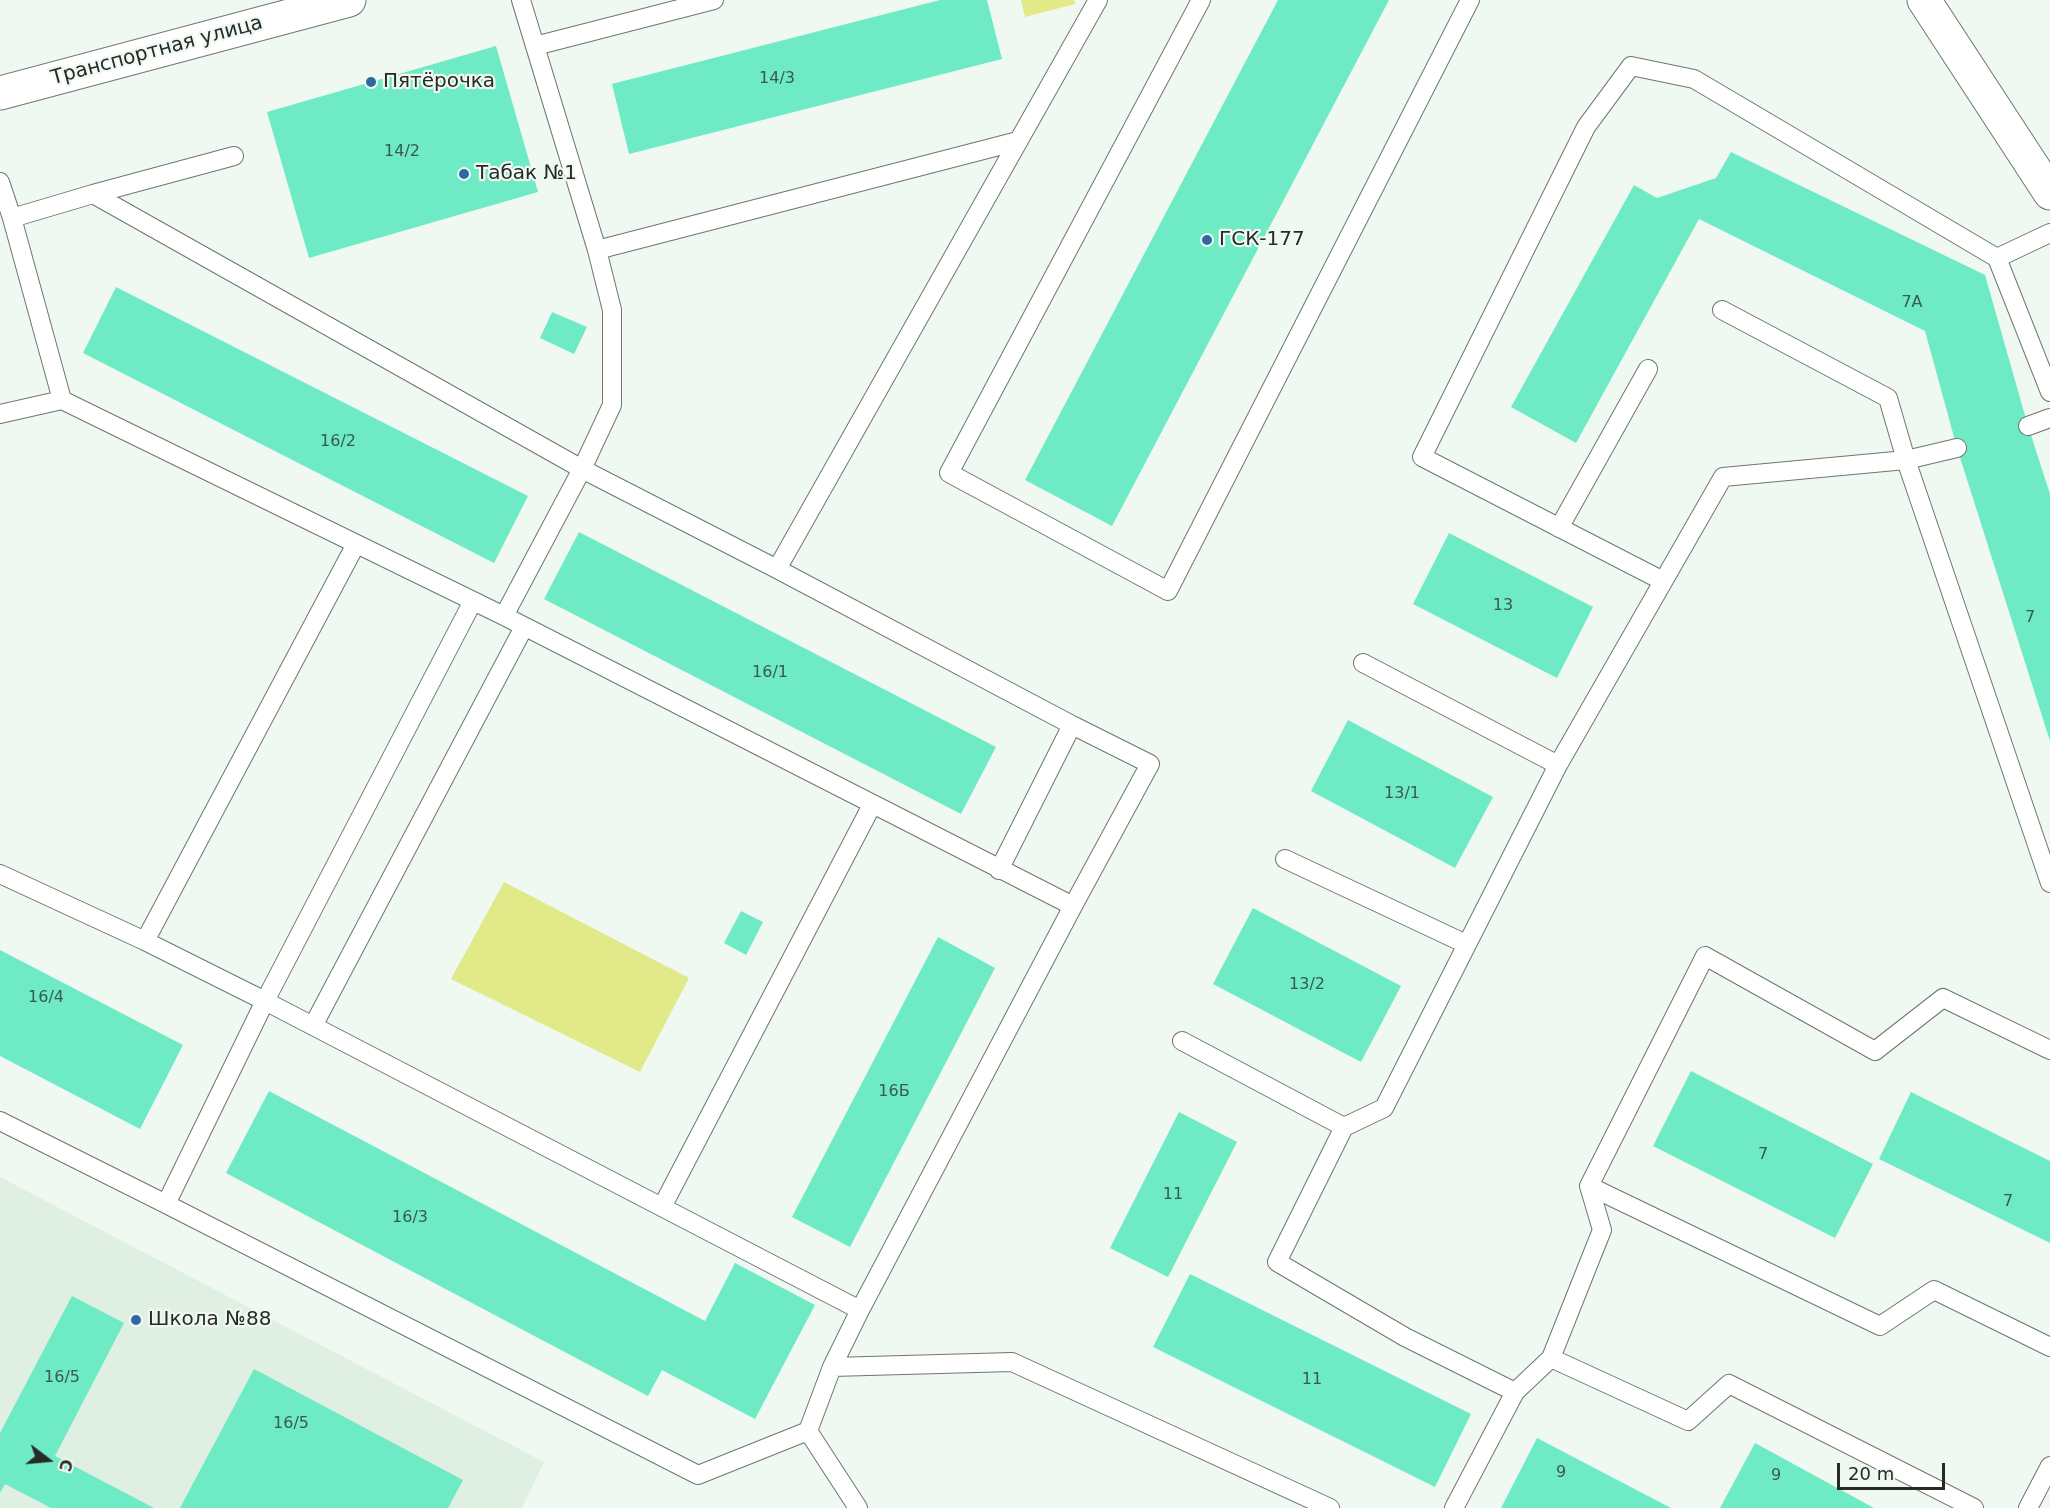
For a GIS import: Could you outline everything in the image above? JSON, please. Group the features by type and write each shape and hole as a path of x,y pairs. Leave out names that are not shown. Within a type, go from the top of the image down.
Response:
{"street":[{"name":"Транспортная улица","path":"0,93 349,0"},
{"path":"1924,0 2050,193"}],"lane":[{"path":"504,616 582,469 612,405 612,310 597,250 521,0"},
{"path":"535,46 714,0"},
{"path":"777,569 1098,0"},
{"path":"1201,0 949,473 1168,591 1470,0"},
{"path":"1663,581 1422,457 1586,127 1631,66 1694,79 1997,258 2050,392"},
{"path":"597,250 1018,141"},
{"path":"12,218 234,156"},
{"path":"0,182 62,400"},
{"path":"0,1121 698,1475 808,1431 832,1367 860,1310 1150,764 582,469 93,194"},
{"path":"1997,258 2050,233"},
{"path":"1722,310 1888,398 1906,460 2050,883"},
{"path":"1559,528 1648,369"},
{"path":"0,414 62,400 504,616 1073,906"},
{"path":"2028,426 2050,418"},
{"path":"1515,1392 1405,1337 1277,1262 1344,1127 1384,1108 1558,765 1723,477 1906,460 1957,448"},
{"path":"145,941 356,544"},
{"path":"166,1204 265,1001 472,601"},
{"path":"313,1026 524,627"},
{"path":"1364,663 1558,765"},
{"path":"999,870 1072,725"},
{"path":"662,1207 872,805"},
{"path":"1285,859 1466,944"},
{"path":"0,874 145,941 265,1001 860,1310"},
{"path":"1454,1508 1515,1392 1551,1358 1602,1230 1590,1186 1704,956 1875,1051 1943,998 2050,1050"},
{"path":"1182,1041 1344,1127"},
{"path":"1590,1186 1880,1326 1934,1290 2050,1347"},
{"path":"1551,1358 1688,1421 1729,1384 1974,1508"},
{"path":"832,1367 1012,1362 1330,1508"},
{"path":"808,1431 858,1508"},
{"path":"2028,1508 2050,1466"}],"shaded area":[{"name":"Школа №88","path":"0,1177 544,1462 522,1508 0,1508"}],"green space":[{"path":"1021,0 1074,0 1075,4 1025,17"},
{"path":"504,882 689,978 640,1072 451,979"}],"building":[{"path":"940,0 987,0 1002,59 629,154 612,84"},
{"name":"ГСК-177","path":"1278,0 1389,0 1112,526 1025,480"},
{"path":"496,46 538,192 309,258 267,112"},
{"path":"1731,152 1985,275 2050,494 2050,741 1957,448 1925,331 1699,219 1576,443 1511,407 1634,185 1657,198 1716,178"},
{"path":"116,287 528,496 494,563 83,353"},
{"path":"552,312 587,327 574,354 540,338"},
{"path":"579,532 996,747 961,814 544,599"},
{"path":"1449,533 1593,607 1557,678 1413,604"},
{"path":"1348,720 1493,797 1455,868 1311,791"},
{"path":"1253,908 1401,986 1361,1062 1213,984"},
{"path":"741,911 763,922 746,955 724,943"},
{"path":"938,937 995,968 850,1247 792,1217"},
{"path":"0,950 183,1045 140,1129 0,1056"},
{"path":"1691,1071 1873,1164 1835,1238 1653,1146"},
{"path":"269,1091 705,1321 735,1263 815,1305 755,1419 662,1370 648,1396 226,1173"},
{"path":"1911,1092 2050,1161 2050,1243 1879,1159"},
{"path":"1179,1112 1237,1142 1168,1277 1110,1248"},
{"path":"1190,1274 1471,1414 1435,1487 1153,1347"},
{"path":"72,1296 124,1323 55,1456 154,1508 51,1508 5,1484 0,1493 0,1433"},
{"path":"254,1369 463,1480 448,1508 180,1508"},
{"path":"1537,1438 1671,1508 1501,1508"},
{"path":"1755,1443 1874,1508 1720,1508"}],"place":[{"name":"Пятёрочка","path":"371,82"},
{"name":"Табак №1","path":"464,174"},
{"name":"ГСК-177","path":"1207,240"},
{"name":"Школа №88","path":"136,1320"}]}
